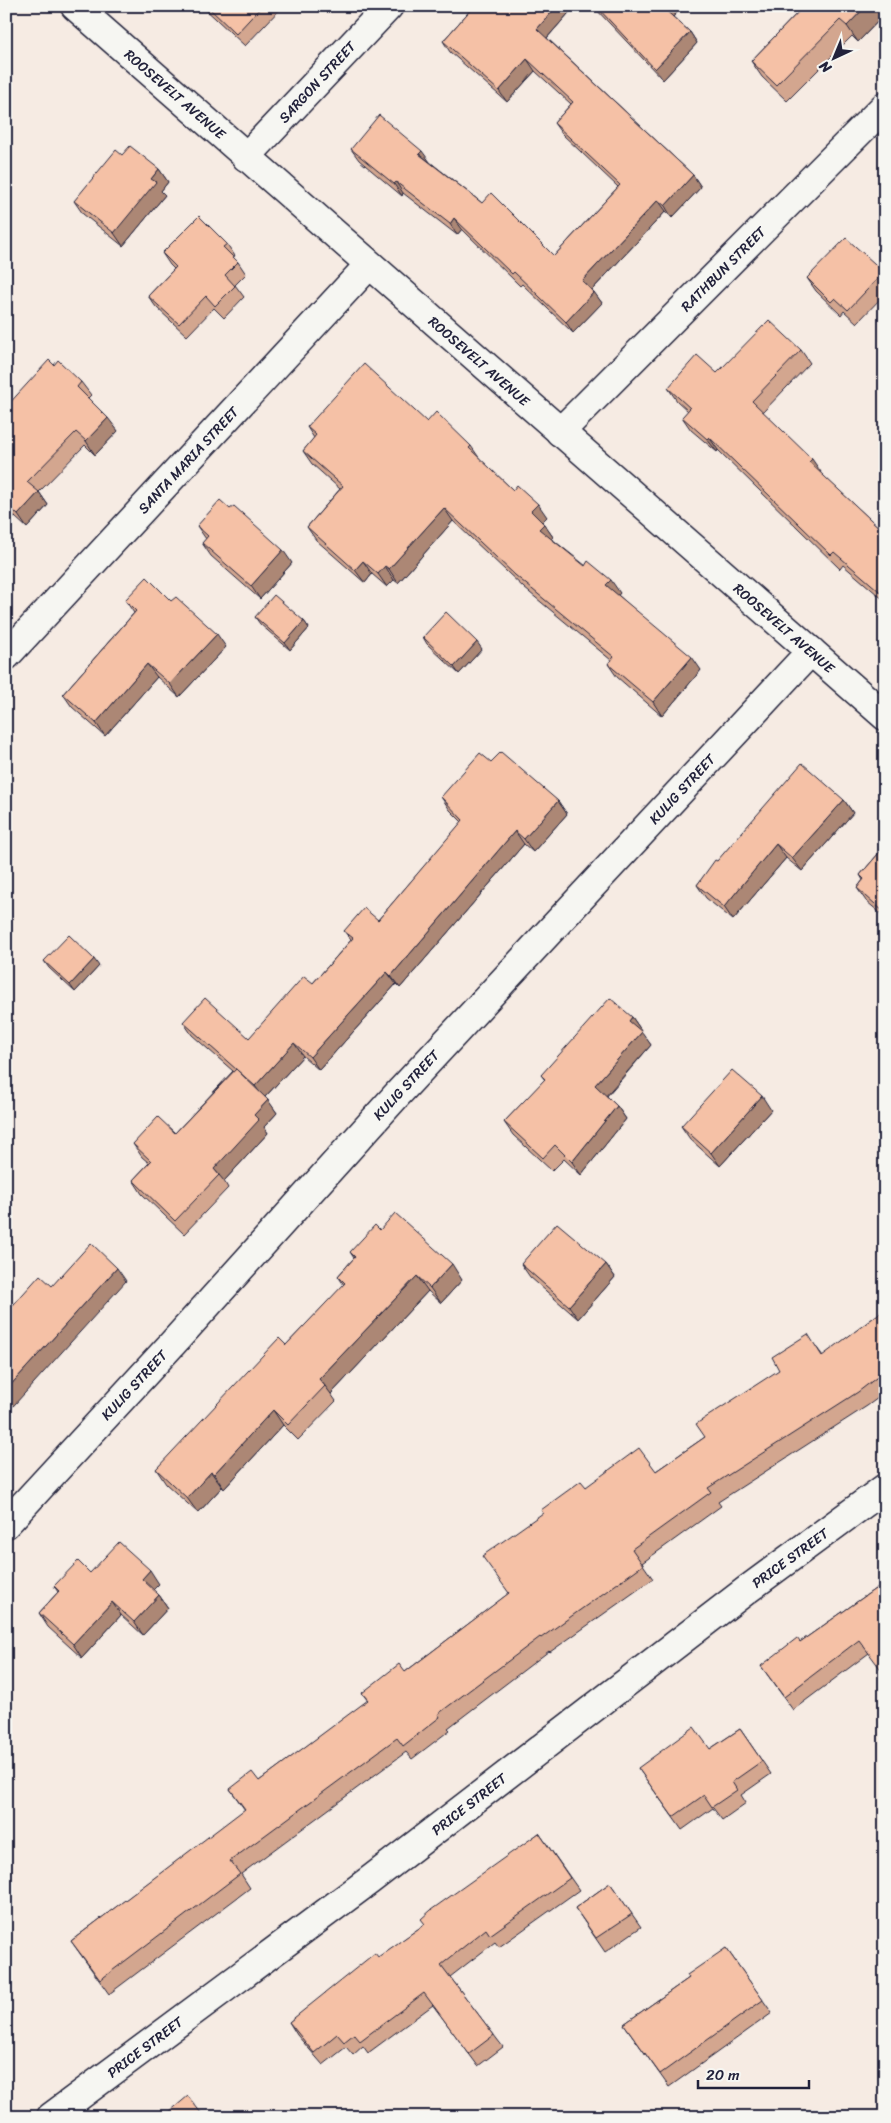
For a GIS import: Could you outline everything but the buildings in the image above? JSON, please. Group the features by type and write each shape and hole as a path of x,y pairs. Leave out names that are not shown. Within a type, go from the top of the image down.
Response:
{"street":[{"name":"ROOSEVELT AVENUE","path":"75,6 885,716"},
{"name":"SARGON STREET","path":"246,157 389,6"},
{"name":"RATHBUN STREET","path":"560,432 885,106"},
{"name":"SANTA MARIA STREET","path":"6,656 369,264"},
{"name":"KULIG STREET","path":"6,1524 173,1343 402,1089 811,651"},
{"name":"PRICE STREET","path":"51,2117 370,1880 748,1589 885,1488"}]}
